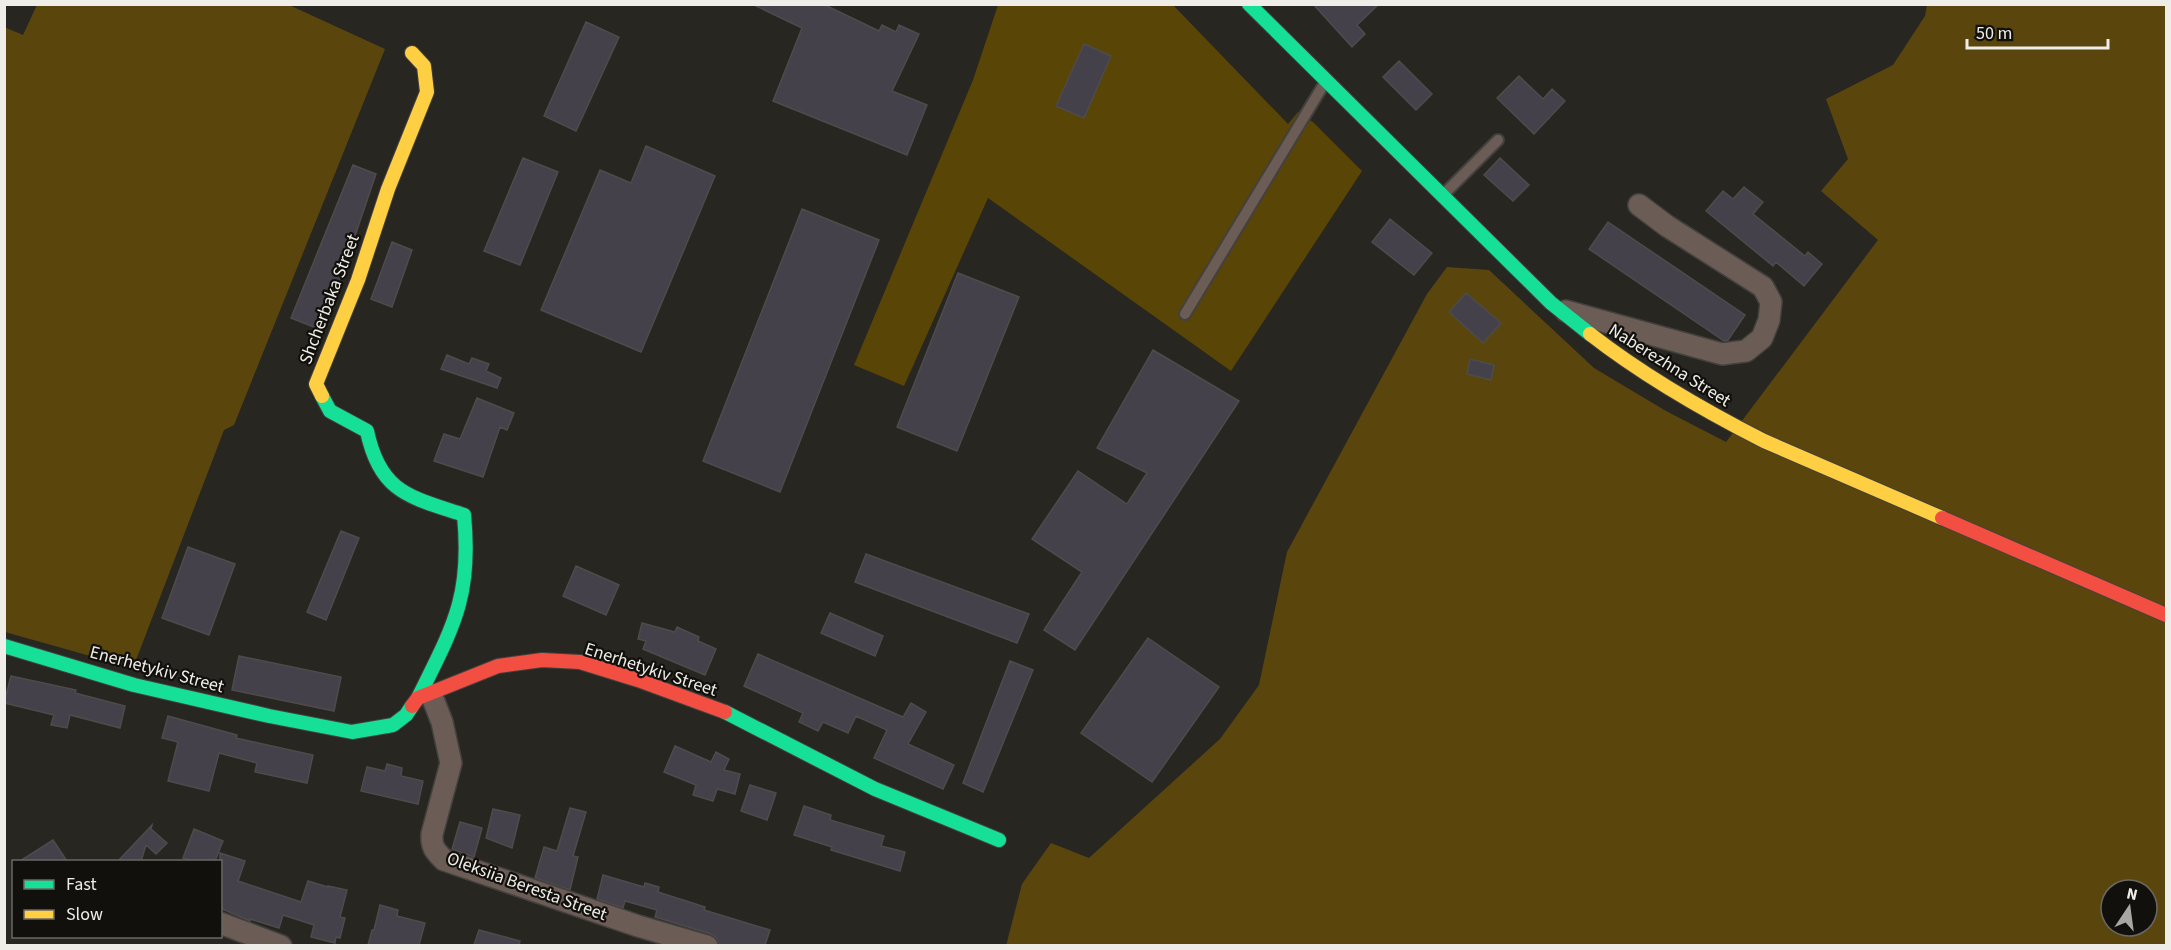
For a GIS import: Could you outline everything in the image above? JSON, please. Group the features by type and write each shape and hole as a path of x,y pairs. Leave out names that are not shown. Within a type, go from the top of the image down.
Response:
{"street":[{"name":"Naberezhna Street","path":"1249,4 1560,310 1586,332 1626,360 1716,417 1754,436 2166,615"},
{"name":"Shcherbaka Street","path":"412,53 424,66 427,92 388,189 358,280 316,384 330,411 367,431 373,454 382,473 399,490 464,515 467,546 465,579 456,621 425,696"},
{"path":"1560,310 1722,354 1746,351 1762,338 1769,320 1771,302 1763,287 1667,226 1639,205"},
{"name":"Enerhetykiv Street","path":"4,646 134,685 269,716 352,732 393,725 425,696 498,666 542,660 580,662 721,710 875,789 999,840"},
{"name":"Oleksiia Beresta Street","path":"425,696 442,722 452,763 431,843 434,850 444,860 638,926 707,945"},
{"path":"222,924 281,945"}],"lane":[{"path":"1185,314 1326,81"},
{"path":"1442,196 1498,140"}],"shaded area":[{"path":"37,5 289,5 385,49 234,425 224,430 133,668 5,632 4,27 23,35"},
{"path":"998,5 1173,5 1288,124 1298,112 1314,123 1362,171 1231,371 988,198 904,386 854,365 973,80"},
{"path":"1927,5 2166,5 2166,945 1006,946 1022,884 1051,843 1089,858 1220,739 1259,685 1287,552 1427,294 1447,267 1489,270 1594,368 1666,411 1726,442 1878,240 1821,191 1848,159 1826,99 1893,65 1925,16"}],"building":[{"path":"752,4 823,4 879,31 882,25 896,32 899,25 919,34 892,91 927,105 907,155 773,101 802,28"},
{"path":"1313,4 1379,4 1357,25 1365,34 1352,47"},
{"path":"586,22 619,37 576,131 544,116"},
{"path":"1084,44 1111,56 1084,118 1056,106"},
{"path":"1399,61 1432,94 1416,110 1383,77"},
{"path":"1519,76 1543,99 1552,89 1565,101 1534,134 1497,98"},
{"path":"646,146 715,176 641,352 541,310 600,170 631,183"},
{"path":"523,158 558,172 520,265 484,251"},
{"path":"1500,158 1529,185 1513,201 1484,175"},
{"path":"353,165 376,174 342,274 319,329 291,318"},
{"path":"1744,187 1763,202 1753,214 1805,256 1808,252 1822,264 1804,286 1776,262 1773,266 1706,211 1723,191 1733,199"},
{"path":"802,209 879,240 780,492 703,461"},
{"path":"1390,219 1432,253 1414,275 1372,242"},
{"path":"1608,222 1745,315 1728,340 1724,341 1589,249"},
{"path":"392,242 412,250 392,307 371,299"},
{"path":"958,273 1019,297 957,451 897,427"},
{"path":"1466,293 1501,323 1483,343 1449,312"},
{"path":"1153,350 1239,401 1075,650 1044,630 1082,572 1032,539 1078,471 1127,504 1147,473 1097,448"},
{"path":"447,355 469,364 472,358 489,364 486,371 501,378 497,388 441,369"},
{"path":"1470,359 1494,365 1491,380 1467,374"},
{"path":"477,398 514,413 507,430 500,427 483,477 434,461 444,434 460,439"},
{"path":"341,531 359,538 326,620 307,612"},
{"path":"188,547 235,564 209,635 162,618"},
{"path":"866,554 1029,614 1017,643 855,582"},
{"path":"576,566 619,585 606,615 563,596"},
{"path":"830,613 883,636 875,656 821,633"},
{"path":"642,623 675,632 677,627 699,637 698,641 716,649 705,675 643,649 646,641 638,639"},
{"path":"1148,638 1219,687 1152,782 1081,733"},
{"path":"758,654 903,717 911,703 926,712 908,744 954,765 943,789 874,758 887,730 856,716 848,733 823,722 818,731 799,722 803,713 744,686"},
{"path":"239,656 341,677 334,711 232,690"},
{"path":"1010,661 1033,670 983,792 963,783"},
{"path":"11,676 76,690 75,693 125,706 120,728 70,715 67,728 51,725 54,715 4,703"},
{"path":"168,716 237,735 236,738 313,755 307,783 255,772 257,763 219,753 209,791 168,781 178,742 162,738"},
{"path":"675,746 711,762 716,752 729,759 724,770 740,774 735,794 717,789 713,801 693,795 696,785 664,772"},
{"path":"387,764 402,768 401,776 423,781 418,804 361,791 367,767 385,771"},
{"path":"750,785 776,793 767,820 741,811"},
{"path":"804,806 831,815 830,820 884,836 881,846 905,852 900,871 831,850 832,847 794,835"},
{"path":"570,808 586,812 573,856 578,857 570,890 535,878 544,847 557,851"},
{"path":"493,809 520,815 512,848 486,838"},
{"path":"460,822 482,828 474,857 452,849"},
{"path":"152,825 151,829 167,843 156,854 146,845 141,860 119,860"},
{"path":"194,829 223,841 215,860 183,858"},
{"path":"53,840 66,860 22,860"},
{"path":"220,853 245,861 238,881 301,902 308,881 347,890 340,917 345,918 340,938 336,937 335,943 311,937 314,925 283,915 279,928 250,919 250,921 222,909 222,860 220,860"},
{"path":"603,875 644,887 645,883 659,887 658,892 705,907 704,910 770,930 765,945 719,945 716,937 711,934 655,917 657,910 625,901 623,908 597,899"},
{"path":"380,905 398,910 397,916 425,923 419,945 368,945"},
{"path":"479,930 520,941 519,945 474,945"}],"traffic: fast":[{"path":"1249,4 1551,303 1590,334"},
{"path":"322,396 330,411 367,431 380,468 400,490 428,503 464,515 465,568 457,611 418,698"},
{"path":"4,646 134,685 269,716 352,732 393,725 406,715 412,706"},
{"path":"725,712 875,789 999,840"}],"traffic: slow":[{"path":"322,396 316,384 358,280 388,189 427,92 424,66 412,53"},
{"path":"1590,334 1653,378 1741,429 1942,518"}],"traffic: jam":[{"path":"1942,518 2166,615"},
{"path":"412,706 418,698 498,666 542,660 580,662 638,680 725,712"}]}
